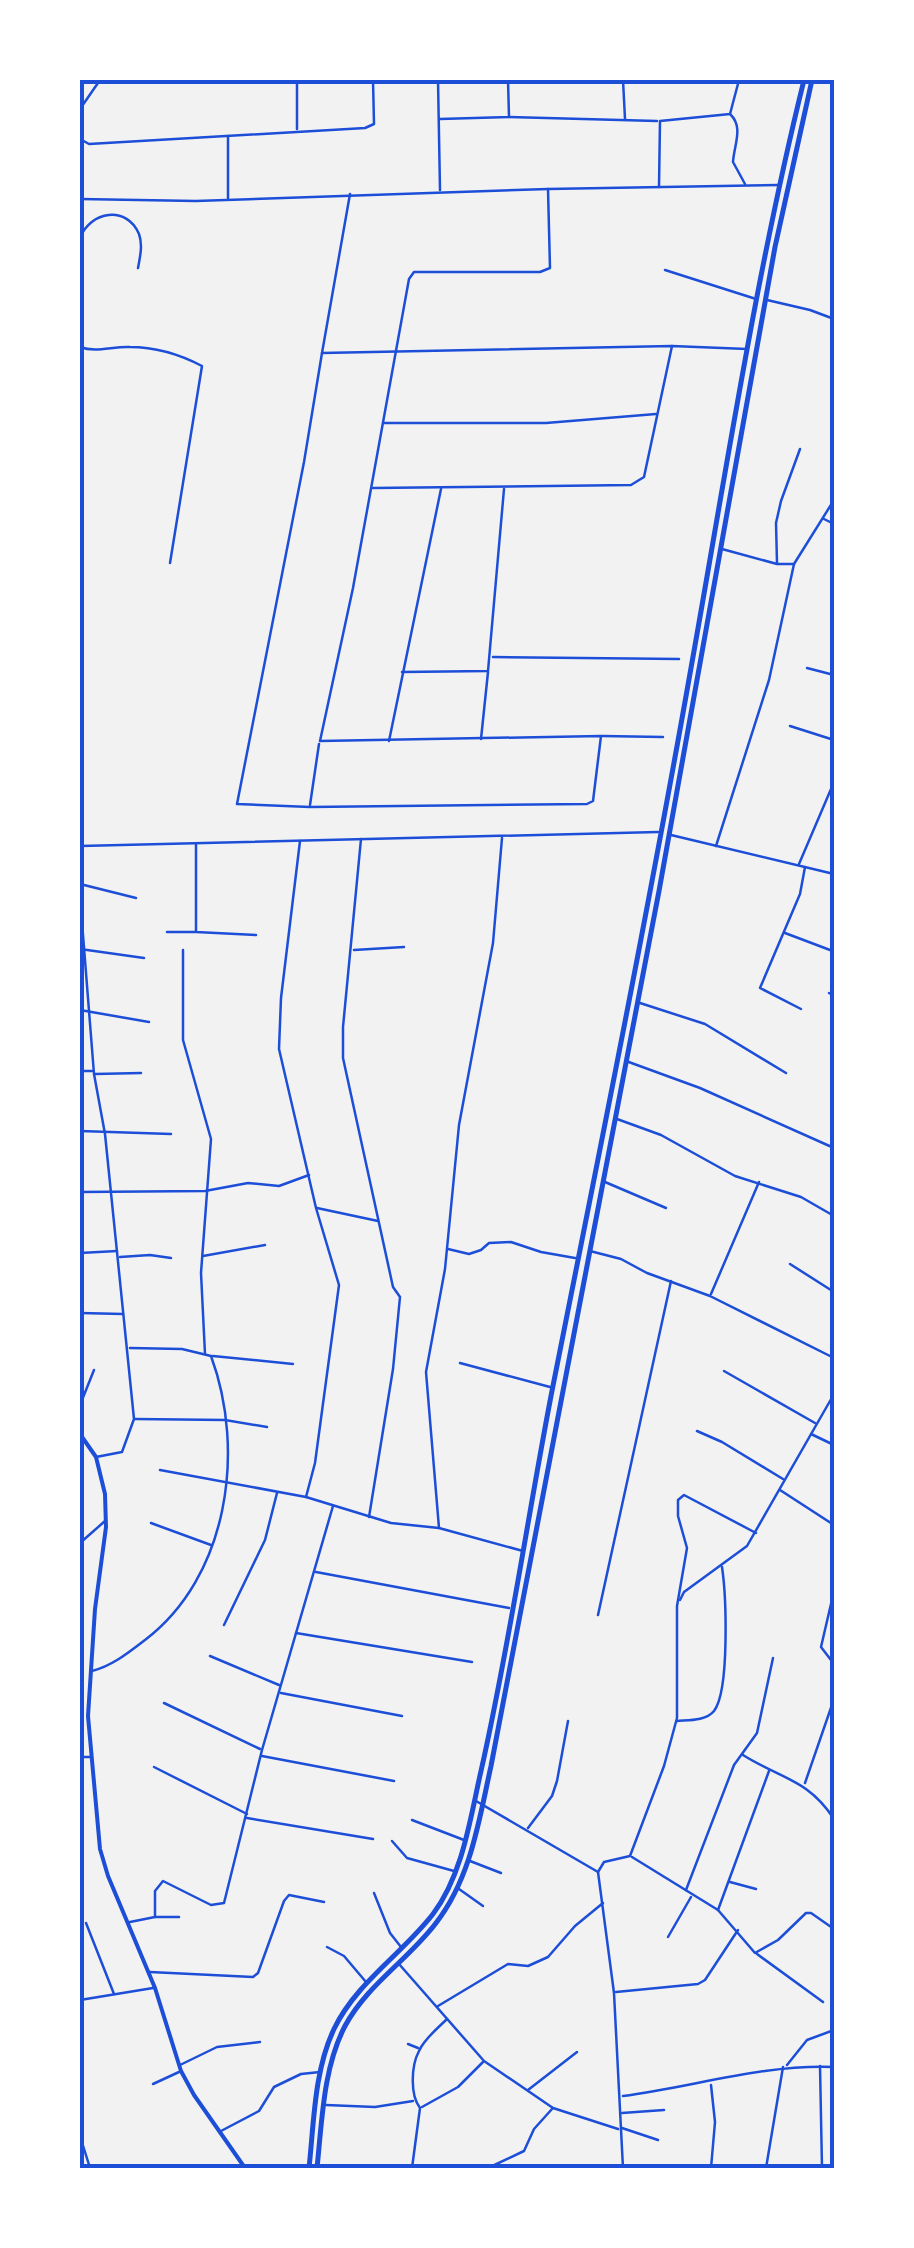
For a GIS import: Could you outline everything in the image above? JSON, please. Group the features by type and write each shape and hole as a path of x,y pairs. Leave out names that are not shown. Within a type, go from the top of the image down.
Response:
{"main road":[{"path":"317,2168 332,2058 345,2026 366,1995 436,1923 458,1888 469,1860 616,1118 720,549 780,185 804,80"},
{"path":"309,2168 320,2072 336,2023 440,1903 456,1872 465,1840 579,1259 638,1002 748,349 812,80"}],"street":[{"path":"80,108 100,80"},
{"path":"297,80 297,131"},
{"path":"80,138 89,144 365,128 374,124 373,80"},
{"path":"438,80 440,192"},
{"path":"508,80 509,117"},
{"path":"623,80 625,120"},
{"path":"730,114 739,80"},
{"path":"438,119 660,121 730,114"},
{"path":"730,114 736,120 738,132 732,162 746,185"},
{"path":"659,188 660,121"},
{"path":"228,134 228,200"},
{"path":"80,199 228,200 780,185"},
{"path":"310,806 409,279 414,272 540,272 550,268 548,189"},
{"path":"350,194 237,804 587,804 593,802 601,736"},
{"path":"80,238 90,222 100,216 120,216 130,222 141,240 138,268"},
{"path":"664,270 834,319"},
{"path":"372,488 631,485 644,478 672,346"},
{"path":"322,352 672,346 748,349"},
{"path":"80,347 146,348 175,353 202,366 170,563"},
{"path":"383,423 546,423 658,414"},
{"path":"777,564 780,502 800,449"},
{"path":"389,742 441,488"},
{"path":"481,740 492,658 504,488"},
{"path":"716,846 769,680 794,564 834,500"},
{"path":"823,518 834,524"},
{"path":"720,549 777,564 794,564"},
{"path":"492,658 679,660"},
{"path":"808,668 834,675"},
{"path":"402,672 488,671"},
{"path":"790,726 834,740"},
{"path":"320,741 663,737"},
{"path":"798,866 834,782"},
{"path":"80,846 666,833 834,874"},
{"path":"439,1528 426,1372 447,1249 458,1125 493,943 502,838"},
{"path":"362,839 343,1028 344,1058 378,1222 393,1286 400,1298 393,1369 368,1517"},
{"path":"300,841 281,998 279,1049 316,1208 339,1286 316,1463 306,1497"},
{"path":"196,844 196,932"},
{"path":"801,1009 760,988 800,894 805,867"},
{"path":"80,884 136,898"},
{"path":"80,897 94,1073 112,1193 134,1419 122,1452 96,1456"},
{"path":"166,932 256,935"},
{"path":"784,932 830,950"},
{"path":"353,950 404,947"},
{"path":"82,949 144,958"},
{"path":"183,950 183,1040 211,1139 202,1256 205,1355"},
{"path":"638,1002 705,1024 786,1073"},
{"path":"80,1010 149,1022"},
{"path":"624,1060 700,1088 834,1148"},
{"path":"80,1071 141,1073"},
{"path":"616,1118 661,1135 735,1176 800,1197 834,1216"},
{"path":"80,1131 171,1134"},
{"path":"80,1192 205,1191 248,1183 279,1186 309,1175"},
{"path":"603,1182 666,1208"},
{"path":"710,1296 759,1182"},
{"path":"316,1208 378,1222"},
{"path":"447,1249 469,1254 489,1244 511,1242 579,1259"},
{"path":"202,1256 265,1245"},
{"path":"80,1253 118,1251"},
{"path":"590,1251 621,1259 710,1296 834,1358"},
{"path":"118,1257 150,1254 171,1258"},
{"path":"790,1264 834,1292"},
{"path":"598,1615 671,1281"},
{"path":"80,1312 124,1314"},
{"path":"128,1348 182,1349 211,1356 293,1364"},
{"path":"90,1672 120,1659 163,1626 204,1573 221,1514 230,1433 211,1356"},
{"path":"460,1363 553,1388"},
{"path":"80,1406 94,1370"},
{"path":"724,1371 816,1424"},
{"path":"677,1606 684,1592 722,1566 756,1533 834,1394"},
{"path":"134,1419 226,1420 267,1427"},
{"path":"697,1431 784,1480"},
{"path":"810,1433 834,1445"},
{"path":"80,1434 96,1456 106,1494 90,1672 90,1757 100,1849 155,1988 180,2068 245,2168"},
{"path":"160,1470 306,1497 390,1523 439,1528 522,1551"},
{"path":"779,1489 834,1525"},
{"path":"224,1625 265,1540 277,1492"},
{"path":"630,1856 676,1722 677,1606 687,1548 678,1516 680,1497 684,1494 756,1533"},
{"path":"155,1916 155,1891 162,1882 211,1905 224,1904 260,1756 333,1506"},
{"path":"80,1543 106,1521"},
{"path":"151,1524 213,1546"},
{"path":"676,1722 707,1716 714,1712 719,1700 725,1658 722,1566"},
{"path":"316,1572 511,1608"},
{"path":"834,1591 821,1647 834,1664"},
{"path":"296,1633 472,1662"},
{"path":"210,1656 280,1685"},
{"path":"685,1892 741,1754 761,1722 774,1658"},
{"path":"278,1693 402,1716"},
{"path":"805,1785 834,1698"},
{"path":"164,1702 262,1750"},
{"path":"528,1829 558,1781 568,1721"},
{"path":"741,1754 769,1771 805,1785 820,1796 834,1819"},
{"path":"80,1756 90,1757"},
{"path":"260,1756 394,1781"},
{"path":"154,1767 248,1816 372,1838"},
{"path":"718,1910 769,1771"},
{"path":"474,1801 598,1872"},
{"path":"412,1820 465,1840"},
{"path":"392,1841 408,1858 456,1872"},
{"path":"623,2168 614,1992 598,1872 604,1862 630,1856 718,1910 755,1953 823,2002"},
{"path":"469,1860 501,1873"},
{"path":"729,1882 756,1890"},
{"path":"458,1888 483,1906"},
{"path":"374,1893 390,1933 402,1948"},
{"path":"149,1972 253,1976 289,1895 324,1902"},
{"path":"668,1937 691,1895"},
{"path":"438,2006 508,1964 528,1966 548,1957 604,1902"},
{"path":"755,1953 778,1940 806,1913 812,1913 834,1930"},
{"path":"128,1923 155,1916 179,1917"},
{"path":"86,1923 114,1994"},
{"path":"614,1992 698,1984 705,1980 738,1930"},
{"path":"327,1947 344,1956 367,1983"},
{"path":"398,1964 484,2061 527,2091 553,2108 658,2140"},
{"path":"80,2000 155,1988"},
{"path":"412,2168 420,2108 415,2100 416,2061 420,2048 447,2019"},
{"path":"766,2168 785,2067 808,2040 834,2030"},
{"path":"153,2084 217,2047 260,2042"},
{"path":"408,2044 420,2048"},
{"path":"527,2091 576,2052"},
{"path":"420,2108 458,2087 484,2061"},
{"path":"820,2066 822,2168"},
{"path":"621,2096 785,2067 834,2066"},
{"path":"220,2132 259,2110 274,2087 301,2074 320,2072"},
{"path":"707,2168 715,2122 710,2082"},
{"path":"325,2106 375,2107 415,2100"},
{"path":"488,2168 524,2151 534,2129 553,2108"},
{"path":"620,2113 664,2110"},
{"path":"80,2136 90,2168"}]}
